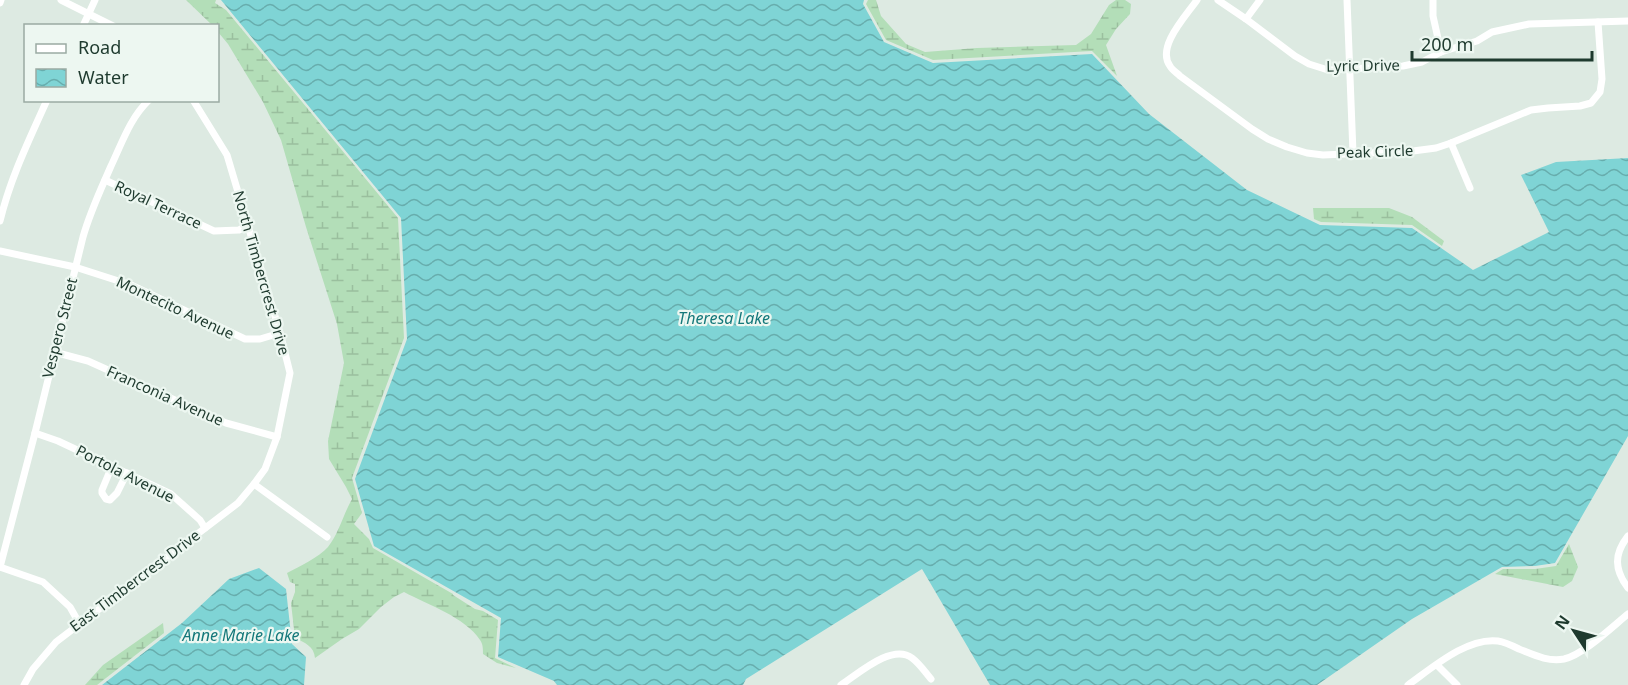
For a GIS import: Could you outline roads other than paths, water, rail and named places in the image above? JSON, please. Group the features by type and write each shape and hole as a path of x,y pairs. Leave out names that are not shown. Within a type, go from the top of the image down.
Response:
{"street":[{"path":"60,0 109,24"},
{"path":"84,24 95,0"},
{"name":"Peak Circle","path":"1197,0 1170,38 1165,52 1169,65 1180,76 1268,139 1307,153 1323,154 1436,148 1531,110 1591,103 1600,92 1602,79 1598,22"},
{"name":"Lyric Drive","path":"1218,0 1295,56 1309,64 1328,70 1422,63 1441,52 1477,41 1492,32 1529,24 1628,21"},
{"path":"1246,19 1260,0"},
{"path":"1347,0 1353,153"},
{"path":"1433,0 1433,16 1441,52"},
{"path":"0,221 15,172 46,102"},
{"name":"Vespero Street","path":"0,567 90,213 129,127 147,102"},
{"name":"North Timbercrest Drive","path":"194,102 226,155 290,373 276,437 265,469 254,484"},
{"path":"1451,143 1470,188"},
{"name":"Royal Terrace","path":"105,180 214,231 238,230 247,226"},
{"name":"Montecito Avenue","path":"0,251 75,267 131,285 237,337 260,339 280,333"},
{"name":"Franconia Avenue","path":"54,352 88,361 226,423 276,437"},
{"name":"Portola Avenue","path":"35,433 58,441 171,494 200,520 205,528"},
{"path":"112,466 102,490 105,499 110,500 114,497 127,473"},
{"path":"254,484 327,537"},
{"name":"East Timbercrest Drive","path":"24,685 33,669 56,642 238,503 254,484"},
{"path":"1628,536 1618,553 1617,565 1621,578 1628,588"},
{"path":"0,567 43,582 70,607 80,623"},
{"path":"1408,685 1463,647 1497,641 1537,656 1564,659 1578,654 1628,615"},
{"path":"841,685 885,656 899,653 911,657 931,680"},
{"path":"1437,665 1457,685"}],"water":[{"name":"Theresa Lake","path":"221,0 864,0 863,4 884,42 933,63 1092,54 1149,114 1247,190 1320,225 1412,228 1473,270 1549,232 1521,175 1556,162 1628,158 1628,436 1555,563 1502,567 1412,619 1317,685 990,685 922,569 746,679 743,685 557,685 554,681 498,657 501,618 374,546 355,479 407,339 401,218"},
{"name":"Anne Marie Lake","path":"259,568 286,589 292,644 306,657 304,685 102,685 182,623 229,579"}]}
